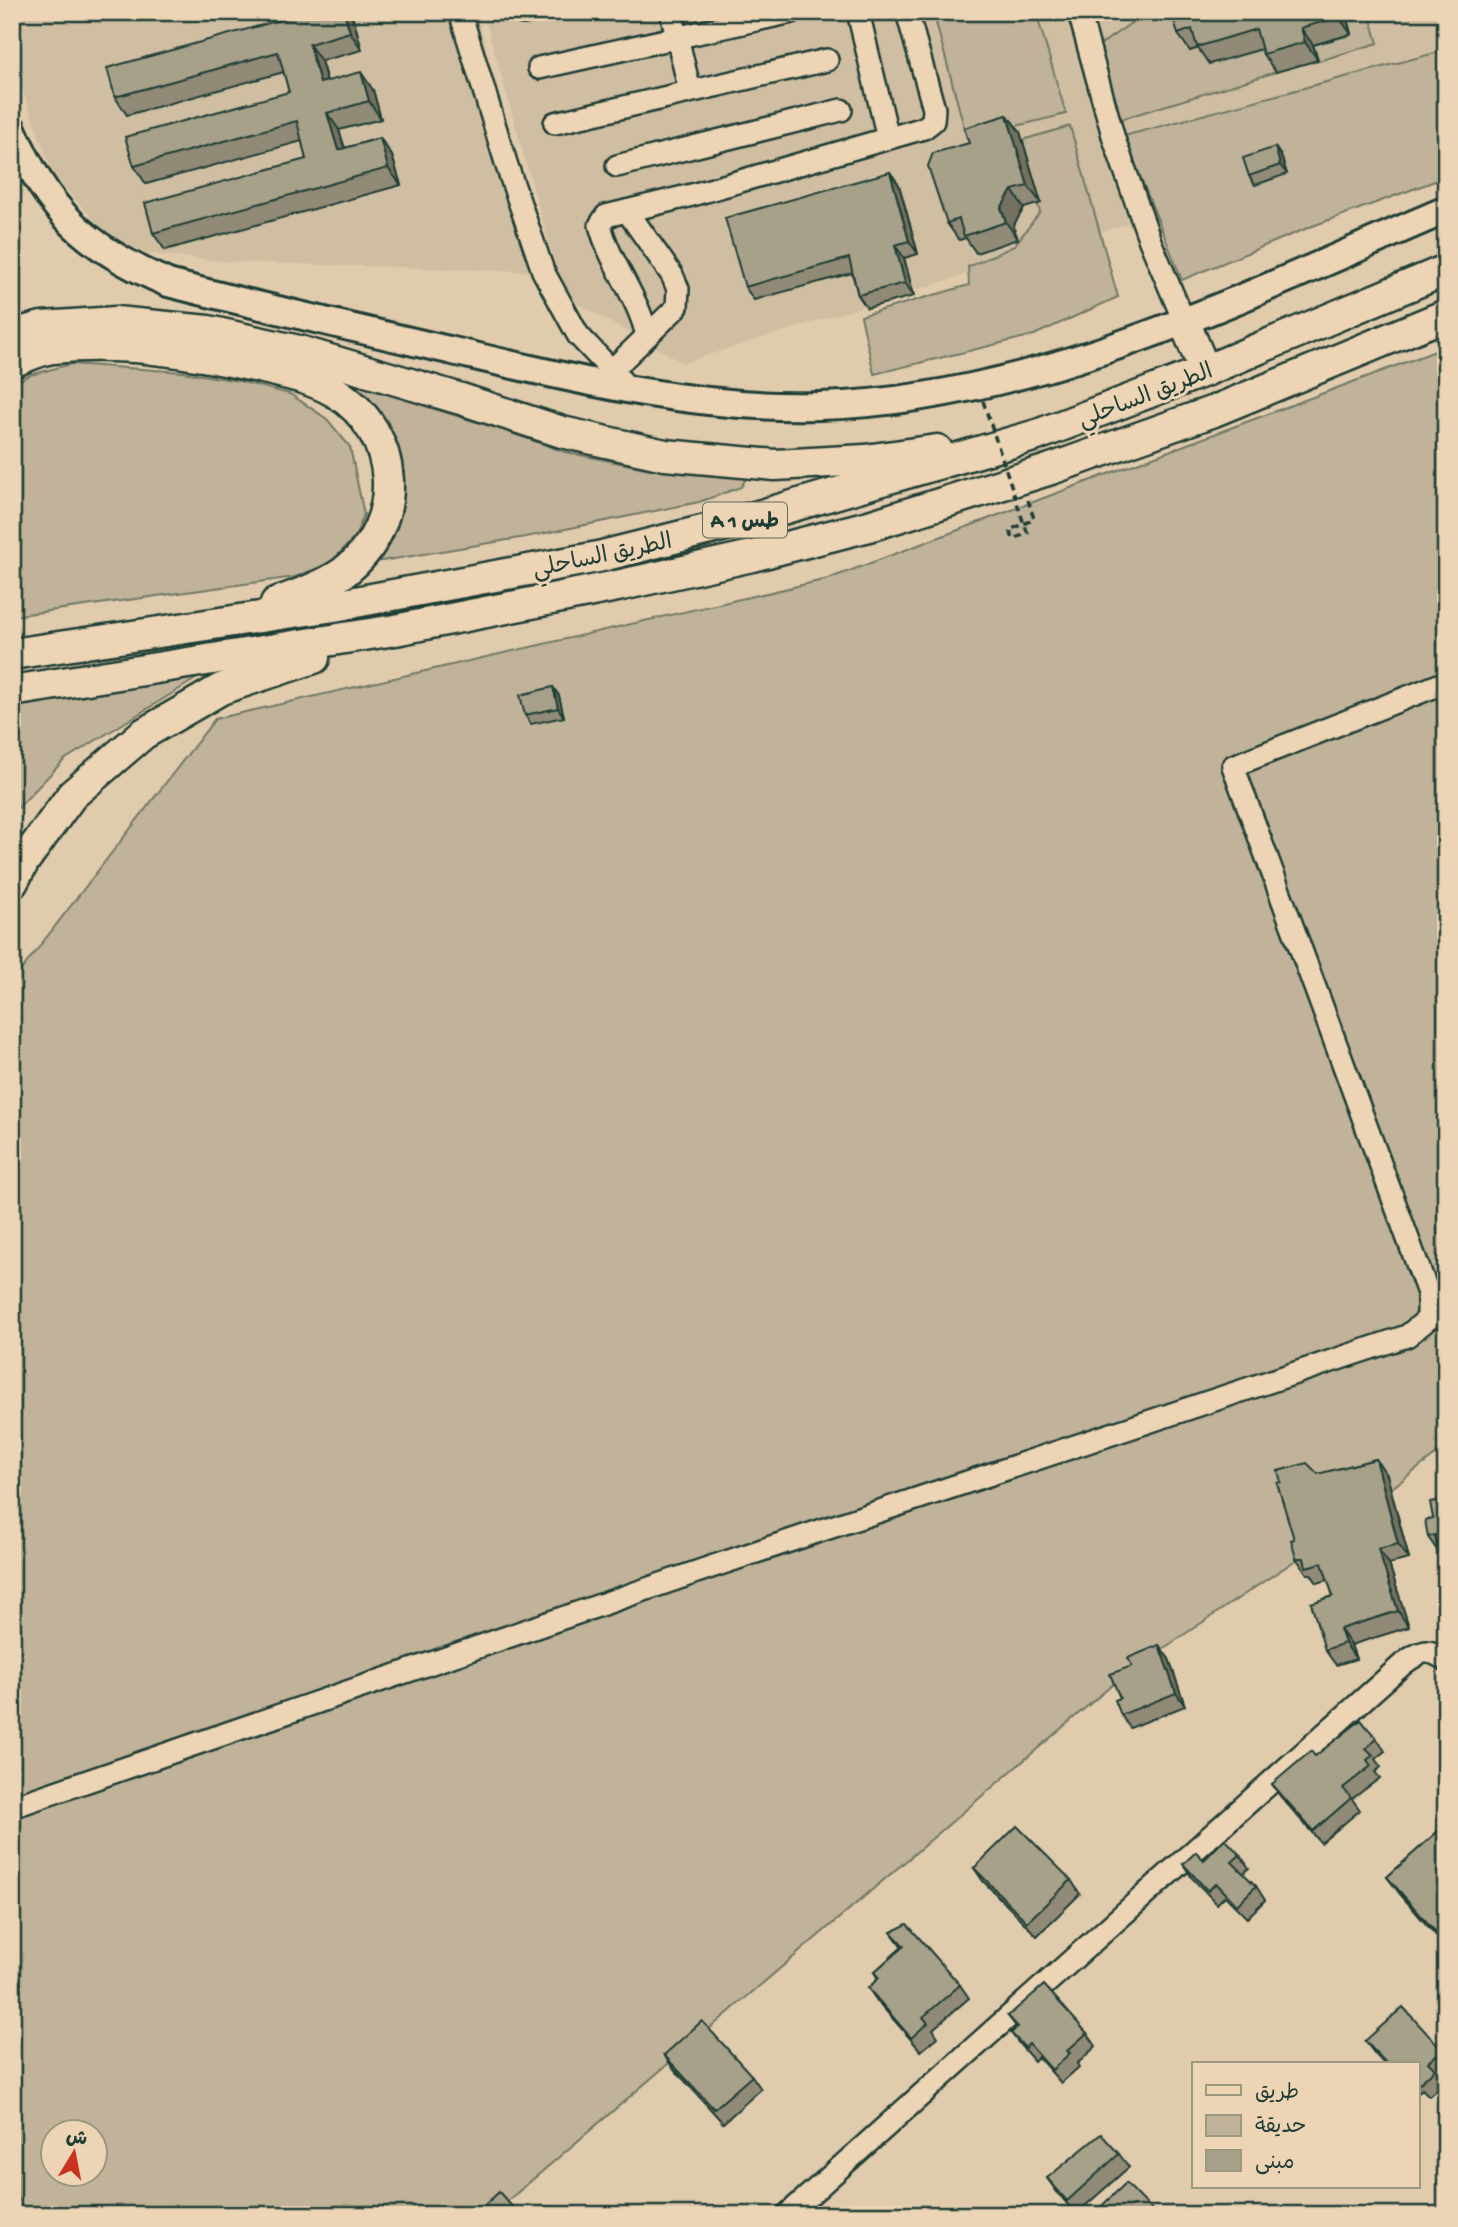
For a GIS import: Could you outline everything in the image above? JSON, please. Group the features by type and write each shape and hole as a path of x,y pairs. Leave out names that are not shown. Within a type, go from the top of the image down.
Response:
{"highway":[{"name":"الطريق الساحلي","path":"12,654 334,606 598,557 734,523 1038,435 1205,371 1446,270"},
{"name":"الطريق الساحلي","path":"12,691 395,630 617,586 869,526 1051,469 1201,415 1446,315"},
{"path":"1184,321 1205,371"},
{"path":"12,335 42,327 116,322 208,331 299,351 562,432 679,456 775,465 814,463 865,460 1038,435"},
{"path":"12,362 50,349 118,345 207,355 294,375 335,392 362,416 382,445 390,478 387,508 371,543 344,571 305,592 214,624"},
{"path":"12,883 24,861 72,795 143,734 221,688 395,630"}],"main road":[{"path":"12,129 29,167 55,205 87,238 125,265 168,284 523,368 620,380 710,401 766,406 878,402 988,382 1055,365 1112,348 1184,321 1446,210"}],"street":[{"path":"460,12 511,179 543,271 578,335 620,380 647,336 677,307 678,289 672,275 626,211"},
{"path":"671,12 690,91"},
{"path":"539,68 792,12"},
{"path":"858,12 888,138"},
{"path":"647,336 643,318 604,242 600,225 606,216 692,195 924,128 933,121 934,109 907,12"},
{"path":"1079,12 1114,139 1150,241 1184,321"},
{"path":"555,122 827,60"},
{"path":"617,166 841,110"},
{"path":"12,1807 714,1566 1407,1336 1428,1319 1428,1293 1233,766 1446,682"},
{"path":"787,2215 1404,1664 1419,1652 1434,1652 1446,1660"}],"path":[{"path":"983,401 1026,527 1028,533 1013,539 1010,530 1034,519"}],"shaded area":[{"path":"12,12 476,12 549,272 231,262 150,254 112,239 54,177 12,61"},
{"path":"483,12 1446,12 1446,124 683,363 564,296"}],"green space":[{"path":"942,12 1036,12 1066,114 967,138 934,15"},
{"path":"1147,12 1192,12 1190,51 1204,47 1268,47 1276,72 1121,119 1097,47"},
{"path":"1358,12 1369,12 1378,43 1312,63 1318,59 1313,45 1351,35 1347,19 1358,16"},
{"path":"1446,50 1446,177 1310,227 1182,280 1124,136"},
{"path":"1070,126 1118,297 1034,335 874,374 861,316 969,285 968,267 1014,246 1040,212 1019,141"},
{"path":"1446,347 1446,1447 1302,1556 1125,1674 491,2215 18,2215 12,1884 12,982 215,719 828,579"},
{"path":"71,364 183,372 239,381 290,394 327,419 350,447 364,515 355,537 330,563 295,577 12,616 12,384 30,375"},
{"path":"319,367 428,407 565,452 655,470 747,477 741,487 699,502 526,537 370,563 400,483"},
{"path":"207,672 64,760 12,814 12,705"}],"building":[{"path":"309,12 344,12 350,32 309,44 320,83 361,72 369,101 327,113 338,150 380,138 388,168 153,233 145,203 306,159 297,121 134,166 125,137 289,92 278,52 115,97 107,68"},
{"path":"1338,12 1339,17 1301,28 1305,42 1263,54 1256,29 1197,47 1192,29 1178,34 1172,14"},
{"path":"1007,115 1028,186 1012,190 1001,208 1006,222 964,236 959,219 947,223 928,166 933,153 969,143 964,128"},
{"path":"1275,147 1280,165 1249,176 1243,158"},
{"path":"890,172 909,241 895,245 905,283 858,295 849,258 745,287 725,218"},
{"path":"553,687 558,708 525,715 520,695"},
{"path":"1376,1459 1398,1544 1378,1549 1398,1611 1340,1629 1345,1643 1325,1650 1311,1603 1333,1596 1322,1563 1306,1567 1304,1558 1296,1558 1291,1540 1294,1539 1277,1483 1281,1482 1278,1471 1307,1463 1318,1474"},
{"path":"1446,1499 1446,1544 1437,1546 1435,1535 1428,1537 1425,1520 1433,1518 1430,1502"},
{"path":"1159,1645 1176,1693 1121,1715 1115,1700 1120,1698 1110,1674 1132,1666 1128,1658"},
{"path":"1361,1720 1377,1739 1366,1748 1373,1755 1367,1760 1371,1766 1343,1788 1351,1798 1313,1831 1272,1784 1311,1751 1315,1756"},
{"path":"1446,1824 1446,1938 1440,1937 1387,1877"},
{"path":"1017,1826 1071,1880 1027,1922 974,1868"},
{"path":"1225,1839 1240,1855 1232,1862 1256,1886 1237,1905 1216,1883 1208,1891 1183,1864 1196,1852 1204,1860"},
{"path":"907,1924 960,1985 923,2017 928,2023 911,2038 868,1988 879,1978 874,1972 904,1946 891,1932"},
{"path":"1044,1985 1087,2033 1067,2051 1070,2053 1052,2070 1029,2044 1025,2048 1011,2033 1018,2027 1008,2016"},
{"path":"1403,2007 1442,2050 1428,2062 1435,2069 1420,2083 1420,2062 1385,2062 1365,2041"},
{"path":"702,2021 752,2076 714,2109 664,2055"},
{"path":"1101,2134 1119,2154 1067,2201 1047,2178"},
{"path":"1126,2183 1157,2215 1092,2215"},
{"path":"499,2192 516,2211 511,2215 474,2215"}]}
